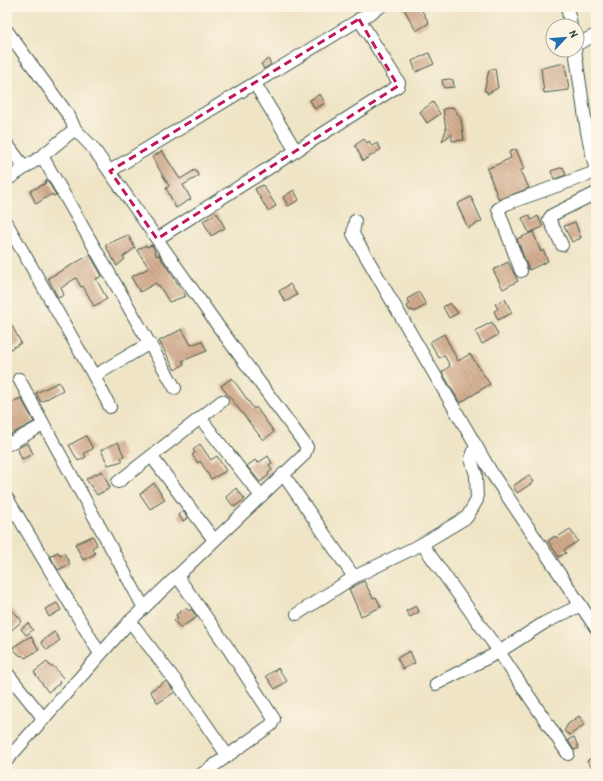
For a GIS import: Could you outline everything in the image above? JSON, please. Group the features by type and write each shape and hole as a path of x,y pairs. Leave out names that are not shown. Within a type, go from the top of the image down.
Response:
{"street":[{"path":"110,171 255,84 364,13 380,7"},
{"path":"567,7 569,18"},
{"path":"157,239 398,86 399,83 364,13"},
{"path":"7,31 69,116 75,129 93,148 110,171 218,326 307,447 304,455 130,621 7,760"},
{"path":"585,41 596,36"},
{"path":"521,271 498,209 506,204 596,172 587,132 576,58"},
{"path":"255,84 296,151"},
{"path":"7,180 42,156 75,129"},
{"path":"7,144 24,167"},
{"path":"42,156 175,388"},
{"path":"562,245 549,218 552,215 596,193"},
{"path":"355,221 353,234 493,475 596,628"},
{"path":"7,224 94,376 110,407"},
{"path":"94,376 150,343"},
{"path":"19,379 144,608"},
{"path":"118,482 201,419 222,401"},
{"path":"201,419 261,496"},
{"path":"7,444 43,425"},
{"path":"297,614 354,577 422,544 467,517 477,500 477,486 472,454 476,446"},
{"path":"152,457 214,540"},
{"path":"283,474 354,577"},
{"path":"7,498 100,654"},
{"path":"422,544 500,652 568,754"},
{"path":"177,576 228,648 274,719 271,725 202,774"},
{"path":"436,684 500,652 544,623 580,605"},
{"path":"130,621 178,684 227,755"},
{"path":"7,674 44,719"}],"highlighted area":[{"path":"359,19 398,86 157,239 110,171"}],"building":[{"path":"403,7 420,7 429,23 416,31"},
{"path":"429,53 434,64 416,72 412,61"},
{"path":"268,59 271,64 264,69 261,64"},
{"path":"565,63 569,90 544,93 541,68"},
{"path":"495,69 498,88 487,94 487,91 484,91 489,70"},
{"path":"442,80 453,80 454,87 444,88"},
{"path":"320,94 325,103 315,109 310,100"},
{"path":"433,102 440,114 427,123 420,112"},
{"path":"453,107 461,119 464,140 452,141 452,134 442,141 446,130 443,109"},
{"path":"364,139 367,143 369,141 372,146 377,143 381,149 363,161 355,145"},
{"path":"516,149 524,169 520,171 529,188 499,200 487,169 511,158 509,152"},
{"path":"162,151 180,179 195,170 199,176 183,185 191,199 176,208 166,188 169,186 152,157"},
{"path":"563,167 566,175 554,179 551,171"},
{"path":"47,180 56,195 53,196 52,194 36,204 30,191 46,183 45,181"},
{"path":"263,185 276,206 268,211 255,189"},
{"path":"294,190 299,200 288,206 283,197"},
{"path":"471,197 482,221 468,228 457,204"},
{"path":"217,213 225,228 211,236 203,221"},
{"path":"529,215 531,220 538,216 543,227 529,233 522,218"},
{"path":"575,222 581,238 572,242 564,226"},
{"path":"533,232 541,252 543,250 548,261 529,270 517,239"},
{"path":"128,235 135,248 123,257 125,259 117,266 105,245"},
{"path":"146,245 147,247 152,245 157,256 159,255 186,296 169,302 159,285 158,286 156,283 140,292 131,277 149,268 137,250"},
{"path":"90,255 102,276 96,279 107,299 94,306 83,286 81,287 76,278 61,288 64,295 58,298 48,278"},
{"path":"508,262 518,281 503,289 493,270"},
{"path":"290,284 297,295 285,302 279,291"},
{"path":"419,292 426,305 414,312 413,310 410,311 407,306 410,304 407,299"},
{"path":"505,299 512,313 498,320 494,311 498,309 495,304"},
{"path":"450,303 458,313 449,318 443,307"},
{"path":"7,316 21,343 7,351"},
{"path":"492,322 498,335 482,344 475,331"},
{"path":"182,329 191,345 202,341 207,351 182,361 184,364 175,370 159,341"},
{"path":"444,334 458,361 470,354 490,384 460,403 442,372 450,366 444,355 439,358 430,342"},
{"path":"232,378 254,409 256,407 274,432 263,440 221,386"},
{"path":"59,382 63,390 41,402 36,393"},
{"path":"21,398 34,422 7,436 7,405"},
{"path":"86,436 93,449 84,453 86,457 78,461 69,445"},
{"path":"118,442 124,456 121,458 123,461 108,465 101,450"},
{"path":"28,443 33,454 22,459 17,448"},
{"path":"200,444 211,460 217,456 226,471 211,479 200,461 198,463 192,455 195,453 193,450"},
{"path":"268,456 272,463 269,465 272,470 268,473 269,475 260,482 247,466 255,460 258,463"},
{"path":"102,471 110,488 97,495 86,479"},
{"path":"529,475 534,482 517,493 513,486"},
{"path":"154,483 165,500 150,509 140,494"},
{"path":"236,488 245,499 234,507 226,497"},
{"path":"183,511 188,518 183,521 178,515"},
{"path":"570,529 578,541 564,550 566,553 559,557 548,541"},
{"path":"93,536 97,545 92,548 95,554 83,560 75,544"},
{"path":"58,552 60,555 64,553 70,564 58,570 50,556"},
{"path":"364,581 373,598 376,597 381,607 361,616 349,589"},
{"path":"57,603 61,610 49,617 45,609"},
{"path":"7,604 22,621 7,634"},
{"path":"416,606 419,612 410,617 406,611"},
{"path":"186,608 189,611 191,609 197,617 180,628 174,620 178,618 176,615"},
{"path":"28,623 33,630 26,635 21,629"},
{"path":"54,632 60,640 47,650 41,642"},
{"path":"31,636 39,650 25,658 17,653 13,647"},
{"path":"410,651 415,663 403,669 397,658"},
{"path":"47,662 51,667 53,666 56,669 63,678 59,682 60,683 48,692 34,672"},
{"path":"278,668 287,681 275,689 266,676"},
{"path":"166,681 175,692 158,703 150,691"},
{"path":"579,716 585,724 570,735 564,731 568,724"},
{"path":"574,737 579,748 574,750 568,740"},
{"path":"596,755 596,773 587,761"}]}
